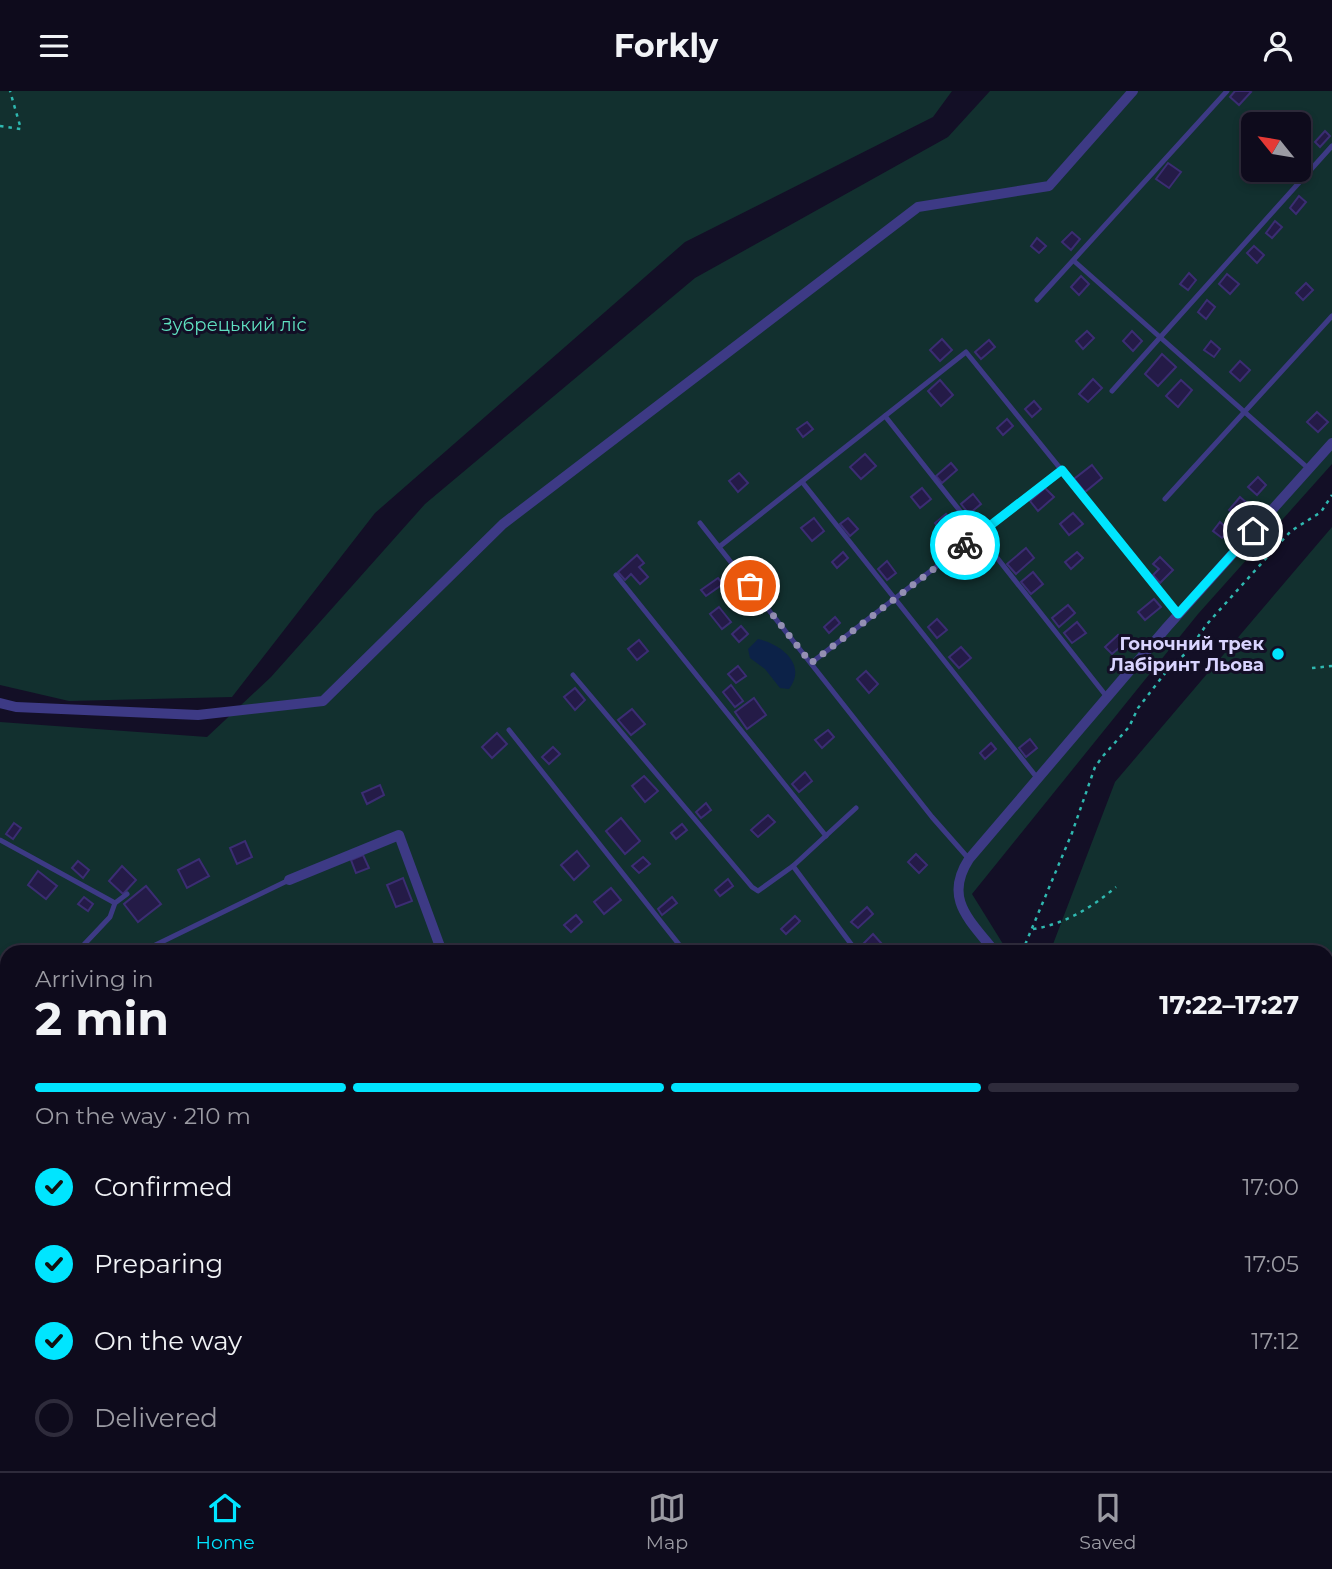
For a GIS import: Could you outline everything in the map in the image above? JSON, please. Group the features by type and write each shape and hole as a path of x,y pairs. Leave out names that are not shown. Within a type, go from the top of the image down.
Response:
{"street":[{"path":"0,703 16,707 198,715 323,701 503,524 918,207 1049,186 1133,91"},
{"path":"989,945 965,914 957,896 958,876 969,859 1178,614 1332,443"},
{"path":"289,880 398,835 439,945"}],"lane":[{"path":"1037,300 1227,91"},
{"path":"1112,391 1332,146"},
{"path":"1074,261 1309,469"},
{"path":"1166,499 1332,316"},
{"path":"719,547 966,352 1178,614"},
{"path":"885,416 1107,697"},
{"path":"811,663 1062,470"},
{"path":"803,483 1038,779"},
{"path":"700,523 932,817 969,859"},
{"path":"616,575 826,836"},
{"path":"573,675 758,891 793,866 856,808"},
{"path":"509,730 679,945"},
{"path":"0,840 115,903"},
{"path":"793,866 852,945"},
{"path":"155,944 289,880"},
{"path":"84,945 110,917 115,903 127,894"}],"path":[{"path":"0,127 21,129 10,91"},
{"path":"1025,945 1072,833 1095,767 1102,756 1129,727 1138,708 1166,672 1188,651 1207,624 1291,531 1321,512 1332,495"},
{"path":"1312,668 1332,666"},
{"path":"1031,929 1057,925 1102,899 1116,887"}],"green space":[{"name":"Зубрецький ліс","path":"0,91 952,91 933,117 685,242 375,513 232,697 69,701 0,685"},
{"path":"990,91 1332,91 1332,464 1198,614 972,894 1004,945 0,945 0,722 207,737 271,677 425,504 695,278 948,137"},
{"name":"Гоночний трек Лабіринт Льова","path":"1332,527 1332,945 1053,945 1115,782"}],"water":[{"path":"758,639 775,645 789,657 795,671 789,689 780,688 765,669 750,658 748,649"}],"building":[{"path":"1235,91 1251,92 1239,105 1230,97"},
{"path":"1325,131 1330,136 1320,147 1315,142"},
{"path":"1168,163 1181,172 1169,188 1156,179"},
{"path":"1299,196 1306,202 1296,214 1290,208"},
{"path":"1275,221 1282,227 1272,238 1266,233"},
{"path":"1072,232 1080,239 1071,250 1062,242"},
{"path":"1037,238 1046,246 1039,253 1031,246"},
{"path":"1254,246 1264,255 1257,263 1247,253"},
{"path":"1189,273 1196,280 1188,290 1180,284"},
{"path":"1227,274 1239,284 1230,294 1219,284"},
{"path":"1081,276 1089,284 1079,295 1071,287"},
{"path":"1306,283 1313,290 1303,300 1296,293"},
{"path":"1207,300 1215,307 1206,319 1198,312"},
{"path":"1087,331 1094,338 1083,349 1076,341"},
{"path":"1132,331 1142,341 1133,351 1123,341"},
{"path":"942,339 952,350 940,361 930,350"},
{"path":"989,340 995,347 981,359 975,352"},
{"path":"1211,341 1220,349 1214,357 1204,350"},
{"path":"1162,354 1176,367 1158,386 1145,374"},
{"path":"1240,361 1250,370 1240,381 1230,372"},
{"path":"1093,379 1102,388 1088,402 1079,394"},
{"path":"940,380 953,395 941,406 928,391"},
{"path":"1181,380 1192,390 1178,407 1166,396"},
{"path":"1034,401 1041,409 1032,417 1025,409"},
{"path":"1317,412 1328,422 1318,432 1307,422"},
{"path":"1007,419 1013,426 1003,435 997,428"},
{"path":"807,422 813,429 803,437 797,429"},
{"path":"865,454 876,466 861,479 850,467"},
{"path":"951,463 957,470 942,483 936,476"},
{"path":"1092,465 1102,478 1085,492 1074,479"},
{"path":"739,473 748,483 738,492 729,481"},
{"path":"1258,477 1266,485 1257,495 1248,487"},
{"path":"922,488 931,499 920,508 911,497"},
{"path":"1045,488 1054,497 1038,511 1030,501"},
{"path":"973,494 981,504 969,514 961,504"},
{"path":"1240,497 1247,503 1236,516 1229,510"},
{"path":"1073,513 1083,524 1069,535 1060,524"},
{"path":"946,514 955,524 944,533 935,523"},
{"path":"814,518 824,531 812,541 801,528"},
{"path":"848,518 858,529 850,536 840,524"},
{"path":"1220,522 1229,530 1222,538 1213,531"},
{"path":"1026,548 1034,558 1016,574 1007,564"},
{"path":"843,552 848,558 837,568 832,562"},
{"path":"1077,552 1083,558 1071,569 1065,562"},
{"path":"637,555 644,563 639,567 648,577 640,584 631,574 625,580 618,572"},
{"path":"1160,557 1173,570 1160,583 1153,575 1159,569 1153,564"},
{"path":"887,561 896,573 887,580 878,569"},
{"path":"1033,572 1043,584 1031,594 1021,582"},
{"path":"718,578 723,584 706,596 701,590"},
{"path":"1154,599 1161,607 1145,620 1138,612"},
{"path":"1068,605 1075,613 1059,627 1052,618"},
{"path":"719,607 731,622 722,629 710,614"},
{"path":"835,617 840,623 829,633 824,627"},
{"path":"937,619 947,630 937,638 928,627"},
{"path":"1077,622 1086,633 1072,643 1064,633"},
{"path":"741,626 748,634 739,642 732,634"},
{"path":"1118,635 1125,643 1112,654 1105,647"},
{"path":"639,640 648,651 637,660 628,649"},
{"path":"961,647 971,658 959,668 949,657"},
{"path":"738,666 746,676 736,683 728,674"},
{"path":"866,671 878,684 869,693 857,679"},
{"path":"731,685 743,701 735,707 723,692"},
{"path":"575,688 585,700 575,710 564,697"},
{"path":"754,698 766,715 747,729 735,712"},
{"path":"632,709 645,724 631,735 618,720"},
{"path":"828,730 834,737 822,748 815,740"},
{"path":"497,733 507,744 492,758 482,747"},
{"path":"1030,739 1037,748 1026,757 1019,748"},
{"path":"991,743 996,749 985,759 980,753"},
{"path":"553,747 560,754 549,764 542,757"},
{"path":"805,772 812,781 799,792 792,784"},
{"path":"644,776 658,791 645,802 632,786"},
{"path":"380,785 384,795 367,804 362,793"},
{"path":"706,803 711,810 701,818 696,812"},
{"path":"768,815 775,822 758,837 751,830"},
{"path":"621,818 640,841 625,854 606,831"},
{"path":"14,823 21,828 13,839 6,834"},
{"path":"682,824 687,830 676,839 671,833"},
{"path":"245,841 252,857 237,864 230,848"},
{"path":"577,851 589,866 574,880 561,865"},
{"path":"916,854 927,865 919,873 908,862"},
{"path":"363,855 369,868 356,873 351,860"},
{"path":"643,857 650,864 639,873 632,866"},
{"path":"199,859 209,876 187,888 178,870"},
{"path":"78,861 89,870 83,878 72,868"},
{"path":"122,866 136,880 123,894 109,881"},
{"path":"38,871 57,886 46,899 28,885"},
{"path":"403,878 412,901 396,907 387,885"},
{"path":"728,879 733,886 720,896 715,890"},
{"path":"146,886 161,904 138,922 124,904"},
{"path":"611,888 621,900 604,914 594,902"},
{"path":"84,897 93,904 88,911 78,904"},
{"path":"672,897 677,903 662,915 658,909"},
{"path":"867,907 873,914 858,928 851,922"},
{"path":"576,915 582,922 571,932 564,925"},
{"path":"795,916 800,921 786,934 781,929"},
{"path":"873,934 881,943 879,945 863,944"}],"way so far":[{"path":"750,586 811,663 965,545"}],"place":[{"name":"Гоночний трек Лабіринт Льова","path":"1278,654"}],"route":[{"path":"965,545 1062,470 1178,614 1253,531"}]}
